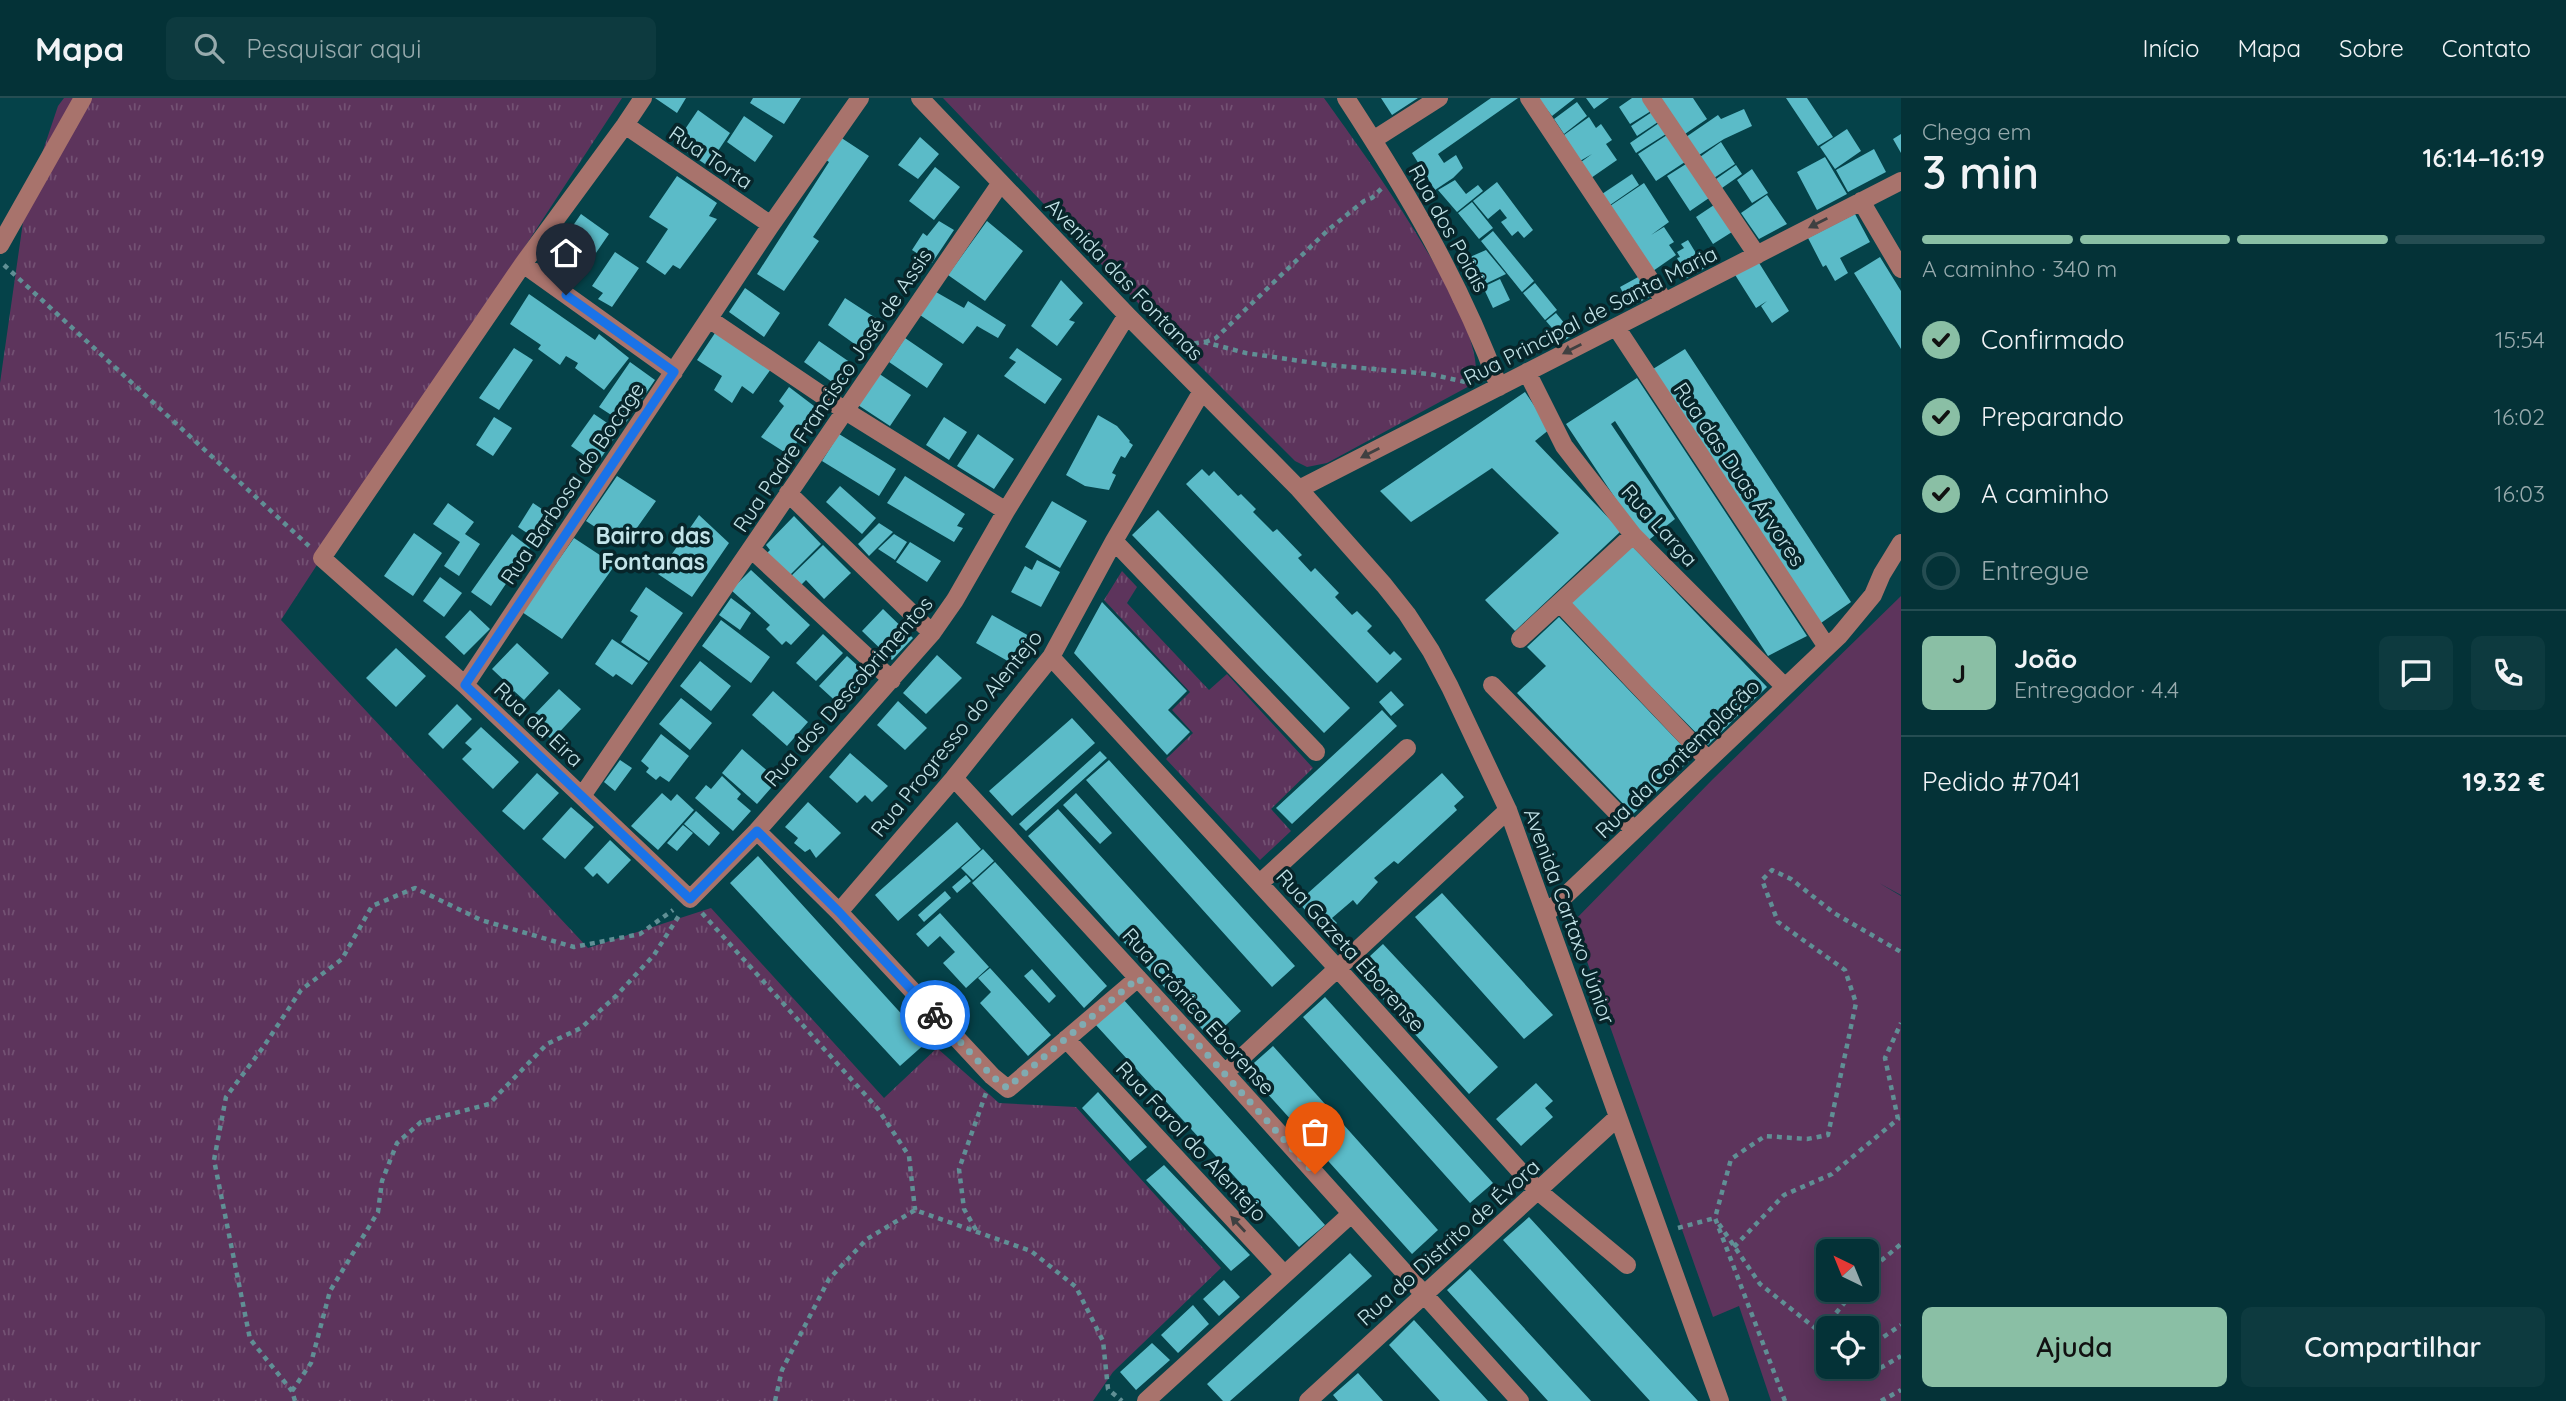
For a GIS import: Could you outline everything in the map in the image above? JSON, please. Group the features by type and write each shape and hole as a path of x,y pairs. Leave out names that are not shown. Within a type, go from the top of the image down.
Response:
{"street":[{"path":"0,245 83,98"},
{"path":"322,558 523,264 643,98"},
{"name":"Rua Barbosa do Bocage","path":"465,685 771,225 860,98"},
{"name":"Avenida das Fontanas","path":"920,98 1000,184 1299,489"},
{"name":"Rua dos Poiais","path":"1346,98 1409,198 1459,289 1494,389"},
{"path":"1373,140 1439,98"},
{"path":"1528,98 1665,302"},
{"path":"1651,98 1757,255"},
{"name":"Rua Torta","path":"625,125 771,225"},
{"name":"Rua Principal de Santa Maria","path":"1299,489 1901,181"},
{"name":"Rua Padre Francisco José de Assis","path":"582,796 1000,184"},
{"path":"1861,201 1901,269"},
{"path":"523,264 674,372"},
{"name":"Rua dos Descobrimentos","path":"690,899 757,831 932,633 955,600 1006,511 1127,315"},
{"path":"709,319 844,410 1006,511"},
{"name":"Rua das Duas Árvores","path":"1616,327 1833,641"},
{"name":"Rua Larga","path":"1528,372 1564,446 1633,535 1785,687"},
{"name":"Rua Progresso do Alentejo","path":"839,912 954,778 1051,657 1114,541 1202,391"},
{"name":"Avenida Cartaxo Júnior","path":"1299,489 1407,614 1450,687 1508,810 1720,1401"},
{"path":"788,494 932,633"},
{"path":"1520,639 1633,535"},
{"path":"1114,541 1316,752"},
{"name":"Rua da Contemplação","path":"1546,914 1833,641 1873,595 1901,543"},
{"path":"751,549 891,680"},
{"name":"Rua da Eira","path":"322,558 465,685 690,899"},
{"path":"1560,603 1708,760"},
{"name":"Rua Gazeta Eborense","path":"1051,657 1538,1191 1627,1265"},
{"path":"1492,685 1634,830"},
{"path":"1259,883 1406,748"},
{"name":"Rua Crónica Eborense","path":"954,778 1225,1073 1520,1401"},
{"path":"1225,1073 1508,810"},
{"path":"757,831 839,912 992,1076 1007,1088 1138,978"},
{"name":"Rua Farol do Alentejo","path":"1066,1038 1284,1274"},
{"name":"Rua do Distrito de Évora","path":"1316,1399 1424,1295 1618,1117"},
{"path":"1146,1401 1351,1214"}],"path":[{"path":"1204,342 1216,338 1328,230 1364,201 1372,198 1385,184"},
{"path":"0,261 322,558"},
{"path":"1181,347 1191,342 1204,342 1306,362 1430,374 1494,389"},
{"path":"1785,1401 1715,1218 1731,1158 1765,1136 1807,1139 1828,1135 1856,1003 1845,970 1778,922 1762,880 1772,870 1791,879 1834,913 1901,952"},
{"path":"295,1401 292,1391 250,1339 214,1160 226,1097 301,990 342,958 372,906 415,888 481,920 574,947 640,934 690,899"},
{"path":"690,899 878,1109 909,1156 915,1210"},
{"path":"292,1391 312,1363 330,1291 378,1212 382,1181 397,1143 421,1122 489,1104 547,1044 581,1028 616,996 654,955 690,899"},
{"path":"1734,1247 1784,1195 1832,1174 1898,1119 1885,1058 1901,1023"},
{"path":"976,1230 964,1209 960,1169 992,1076"},
{"path":"775,1401 782,1370 829,1279 867,1239 915,1210 1031,1251 1076,1287 1103,1341 1108,1389 1122,1401"},
{"path":"1660,1234 1715,1218"},
{"path":"1715,1218 1760,1284 1815,1328 1827,1324 1845,1302"},
{"path":"1880,1261 1901,1244"},
{"path":"1879,1340 1901,1325"},
{"path":"1879,1369 1901,1356"},
{"path":"1881,1401 1901,1390"}],"green space":[{"path":"64,98 622,98 281,620 588,948 711,908 884,1098 937,1048 999,1103 1076,1107 1221,1268 1113,1372 1093,1401 0,1401 0,383 26,201 58,106"},
{"path":"943,98 1324,98 1392,195 1445,283 1465,325 1475,359 1473,384 1327,463 1307,467 1295,461 1160,326"},
{"path":"1122,571 1137,587 1127,603 1209,690 1227,674 1313,768 1271,809 1291,831 1260,860 1166,759 1193,733 1172,710 1190,692 1104,600"},
{"path":"1901,596 1901,895 1879,883 1901,896 1901,1401 1771,1401 1739,1306 1713,1317 1573,922 1712,780"}],"building":[{"path":"655,98 686,98 677,113"},
{"path":"753,98 801,98 784,124 750,103"},
{"path":"1381,98 1418,98 1392,115"},
{"path":"1491,98 1518,98 1438,154 1444,163 1456,155 1463,168 1435,190 1412,153"},
{"path":"1538,98 1575,98 1552,116"},
{"path":"1586,98 1609,98 1594,109"},
{"path":"1632,98 1642,98 1651,111 1630,124 1619,107"},
{"path":"1661,98 1693,98 1707,119 1685,134"},
{"path":"1786,98 1807,98 1833,137 1818,146"},
{"path":"1577,102 1587,116 1564,134 1554,119"},
{"path":"1744,109 1752,126 1699,155 1686,137 1718,115 1721,119"},
{"path":"698,110 730,133 708,166 675,144"},
{"path":"1652,112 1658,122 1637,136 1631,126"},
{"path":"744,116 773,136 755,162 727,142"},
{"path":"1589,117 1596,128 1601,124 1612,140 1606,144 1617,160 1591,178 1581,162 1592,154 1580,161 1564,135"},
{"path":"1659,123 1666,134 1636,153 1630,143"},
{"path":"1847,129 1861,151 1835,169 1820,147"},
{"path":"1901,134 1901,153 1893,139"},
{"path":"1667,135 1685,162 1656,181 1638,154"},
{"path":"840,137 869,156 813,237 819,241 784,291 757,274 829,162 825,159"},
{"path":"920,137 939,154 918,179 898,165"},
{"path":"1721,142 1735,164 1714,178 1700,157"},
{"path":"1874,149 1886,172 1848,192 1836,170"},
{"path":"1825,157 1847,194 1817,210 1797,172"},
{"path":"1686,164 1709,198 1690,211 1667,176"},
{"path":"1736,165 1742,174 1722,188 1716,179"},
{"path":"935,167 960,187 934,220 909,201"},
{"path":"1752,169 1768,193 1752,203 1737,180"},
{"path":"1632,174 1639,185 1610,205 1602,194"},
{"path":"677,176 717,203 709,216 717,219 680,269 673,265 665,275 646,262 668,229 649,217"},
{"path":"1455,180 1466,194 1478,185 1483,191 1457,212 1438,190"},
{"path":"1497,182 1533,230 1524,238 1518,231 1512,236 1501,222 1507,218 1500,209 1488,219 1473,201"},
{"path":"1644,183 1669,222 1651,235 1664,227 1674,242 1669,245 1676,255 1653,271 1610,206"},
{"path":"1767,195 1787,224 1759,239 1741,213"},
{"path":"1472,202 1493,228 1479,239 1458,213"},
{"path":"1714,205 1732,232 1713,244 1696,217"},
{"path":"581,214 609,234 578,279 550,259"},
{"path":"1855,214 1870,242 1840,258 1848,273 1835,281 1826,265 1823,267 1808,238"},
{"path":"939,221 954,230 932,263 912,250 923,233 927,236"},
{"path":"987,221 1023,251 985,301 948,275"},
{"path":"1493,231 1534,281 1522,292 1481,241"},
{"path":"1688,240 1705,268 1687,278 1677,258 1680,257 1677,252 1684,248 1681,244"},
{"path":"1486,250 1506,274 1483,285 1470,257"},
{"path":"615,252 639,268 612,307 598,299 603,293 592,286"},
{"path":"1880,257 1901,291 1901,349 1854,273"},
{"path":"1756,258 1789,311 1772,323 1761,306 1767,301 1756,308 1732,270"},
{"path":"1640,276 1651,296 1630,307 1620,287"},
{"path":"1500,279 1510,300 1493,308 1483,287"},
{"path":"1061,280 1083,303 1069,320 1075,322 1057,346 1031,326"},
{"path":"1535,283 1557,310 1545,320 1523,293"},
{"path":"745,288 780,313 764,337 729,312"},
{"path":"936,292 964,308 968,301 1006,325 998,338 977,326 963,344 920,315"},
{"path":"529,294 595,340 599,334 629,358 604,390 575,368 578,363 566,356 560,365 538,349 541,345 510,324"},
{"path":"845,298 882,322 863,350 828,325"},
{"path":"1556,313 1574,335 1563,341 1546,321"},
{"path":"715,333 771,369 753,394 742,386 732,403 714,390 722,376 697,360"},
{"path":"905,338 943,364 927,388 889,362"},
{"path":"819,341 854,365 839,387 804,362"},
{"path":"514,348 533,360 499,410 479,398"},
{"path":"1017,348 1062,379 1045,404 1004,376 1016,362 1009,358"},
{"path":"1685,349 1851,602 1821,623 1653,369"},
{"path":"630,362 655,380 625,424 599,407"},
{"path":"878,373 911,395 890,426 858,405"},
{"path":"1637,378 1807,636 1768,656 1615,421 1611,424 1675,519 1645,543 1566,424"},
{"path":"789,387 818,409 789,455 761,437 784,406 779,401"},
{"path":"1525,392 1550,429 1535,441 1621,531 1515,631 1485,600 1559,533 1492,468 1411,522 1380,491"},
{"path":"594,414 619,431 597,464 571,446"},
{"path":"1098,415 1117,426 1133,445 1125,458 1121,456 1112,473 1116,475 1109,490 1085,486 1066,475"},
{"path":"494,417 512,428 493,456 476,445"},
{"path":"944,417 967,432 949,460 926,445"},
{"path":"839,434 896,469 879,496 822,461"},
{"path":"978,434 1014,459 994,489 957,466"},
{"path":"1202,469 1209,476 1214,471 1238,496 1241,494 1256,509 1253,512 1273,532 1277,529 1302,555 1298,558 1311,572 1315,568 1339,593 1335,597 1352,615 1357,611 1372,626 1367,631 1390,655 1394,651 1402,659 1377,683 1186,484"},
{"path":"617,476 656,501 624,546 586,521"},
{"path":"905,476 965,514 957,526 963,528 954,542 887,503"},
{"path":"840,486 876,518 862,534 826,502"},
{"path":"1052,501 1087,521 1060,568 1025,547"},
{"path":"448,503 474,522 465,534 480,544 459,576 444,566 460,542 433,524"},
{"path":"533,503 557,519 542,543 518,527"},
{"path":"1158,510 1350,708 1324,733 1132,535"},
{"path":"699,515 729,543 692,597 658,574"},
{"path":"794,516 821,544 788,577 766,554 770,550 766,545"},
{"path":"879,523 893,532 869,556 858,544"},
{"path":"414,533 442,553 413,596 384,576"},
{"path":"512,534 530,548 491,606 471,592"},
{"path":"894,534 907,542 895,560 878,549"},
{"path":"574,538 615,565 562,639 522,612"},
{"path":"910,542 941,561 927,582 896,562"},
{"path":"823,545 851,573 824,599 806,580 799,587 789,578"},
{"path":"1632,546 1767,687 1708,745 1570,604"},
{"path":"1037,560 1060,572 1041,607 1011,592 1025,566 1032,570"},
{"path":"751,570 810,625 791,645 786,641 782,645 766,629 770,625 731,590"},
{"path":"440,577 462,593 444,617 423,601"},
{"path":"646,587 683,613 649,661 621,642 638,616 630,611"},
{"path":"731,598 751,613 740,630 719,615"},
{"path":"1102,602 1187,691 1168,710 1190,732 1167,755 1074,653"},
{"path":"883,609 913,638 892,660 862,631"},
{"path":"470,610 490,629 464,655 445,637"},
{"path":"992,615 1029,636 1013,664 976,643"},
{"path":"1559,617 1693,757 1633,814 1517,693 1546,666 1527,647"},
{"path":"721,620 770,657 751,683 702,646"},
{"path":"823,634 843,653 816,681 796,663"},
{"path":"612,639 648,663 632,685 616,674 613,677 595,664"},
{"path":"517,643 549,673 524,700 514,691 510,695 505,689 509,685 492,669"},
{"path":"396,648 426,676 396,707 366,678"},
{"path":"937,655 962,678 926,714 903,693"},
{"path":"847,656 870,677 842,707 819,686"},
{"path":"700,661 731,686 711,711 680,686"},
{"path":"559,689 581,709 552,740 530,719"},
{"path":"773,691 808,722 787,746 752,715"},
{"path":"1391,691 1404,705 1391,716 1379,702"},
{"path":"681,698 712,723 690,750 659,724"},
{"path":"898,701 927,728 905,750 877,725"},
{"path":"457,704 472,719 443,749 428,734"},
{"path":"1382,710 1397,726 1292,824 1276,808"},
{"path":"1072,718 1095,743 1012,816 989,791"},
{"path":"481,727 519,762 493,789 462,759 472,749 465,743"},
{"path":"661,734 689,756 669,782 660,776 656,780 646,772 649,768 641,761"},
{"path":"742,749 778,780 757,804 722,773"},
{"path":"1100,751 1107,758 1026,831 1019,824"},
{"path":"850,753 888,786 872,802 865,795 857,803 829,777"},
{"path":"620,760 632,768 615,791 604,782"},
{"path":"1109,760 1295,966 1272,987 1086,780"},
{"path":"537,773 559,793 524,830 502,811"},
{"path":"1442,773 1464,797 1454,806 1457,810 1398,864 1394,861 1374,878 1378,882 1357,905 1353,900 1332,918 1337,923 1326,933 1298,902"},
{"path":"722,776 741,794 737,799 751,811 733,831 695,798 706,785 711,789"},
{"path":"662,793 671,801 677,794 694,810 658,850 631,826"},
{"path":"1076,793 1112,833 1100,844 1063,805"},
{"path":"808,802 841,833 816,858 810,849 805,852 794,843 798,838 785,827"},
{"path":"571,807 594,827 565,859 542,839"},
{"path":"1058,809 1241,1011 1211,1039 1028,836"},
{"path":"696,811 720,833 709,846 684,824"},
{"path":"957,822 981,849 898,921 875,895"},
{"path":"683,825 693,833 677,851 667,843"},
{"path":"610,840 631,860 608,884 597,873 593,877 584,868"},
{"path":"983,849 994,861 973,880 961,868"},
{"path":"758,856 927,1042 900,1066 730,883"},
{"path":"995,862 1107,986 1084,1008 972,883"},
{"path":"966,875 971,881 957,893 952,887"},
{"path":"945,891 951,898 924,922 918,915"},
{"path":"1442,893 1553,1015 1524,1039 1415,917"},
{"path":"940,913 989,967 966,988 943,963 955,952 940,936 928,947 916,934"},
{"path":"1383,944 1498,1067 1469,1094 1356,969"},
{"path":"990,968 1051,1035 1028,1056 980,1003 991,992 978,978"},
{"path":"1032,969 1056,996 1049,1003 1024,976"},
{"path":"1325,997 1493,1183 1470,1203 1303,1017"},
{"path":"1123,999 1325,1225 1299,1247 1095,1024"},
{"path":"1273,1046 1438,1230 1412,1254 1246,1070"},
{"path":"1536,1083 1553,1101 1545,1108 1553,1117 1521,1146 1496,1119"},
{"path":"1098,1092 1147,1147 1130,1161 1082,1108"},
{"path":"1164,1165 1250,1255 1231,1271 1146,1180"},
{"path":"1529,1217 1698,1401 1650,1401 1503,1240"},
{"path":"1350,1253 1372,1276 1230,1401 1223,1401 1207,1384"},
{"path":"1470,1269 1591,1401 1548,1401 1447,1290"},
{"path":"1224,1280 1240,1297 1219,1316 1203,1299"},
{"path":"1193,1305 1209,1324 1178,1353 1161,1335"},
{"path":"1414,1320 1488,1401 1440,1401 1389,1345"},
{"path":"1152,1343 1170,1360 1136,1390 1120,1372"},
{"path":"1358,1373 1383,1401 1338,1401 1333,1395"}],"way so far":[{"path":"935,1015 992,1076 1007,1088 1138,978 1315,1174"}],"district":[{"name":"Bairro das Fontanas","path":"653,548"}],"route":[{"path":"566,295 674,372 465,685 690,899 757,831 839,912 935,1015"}]}
